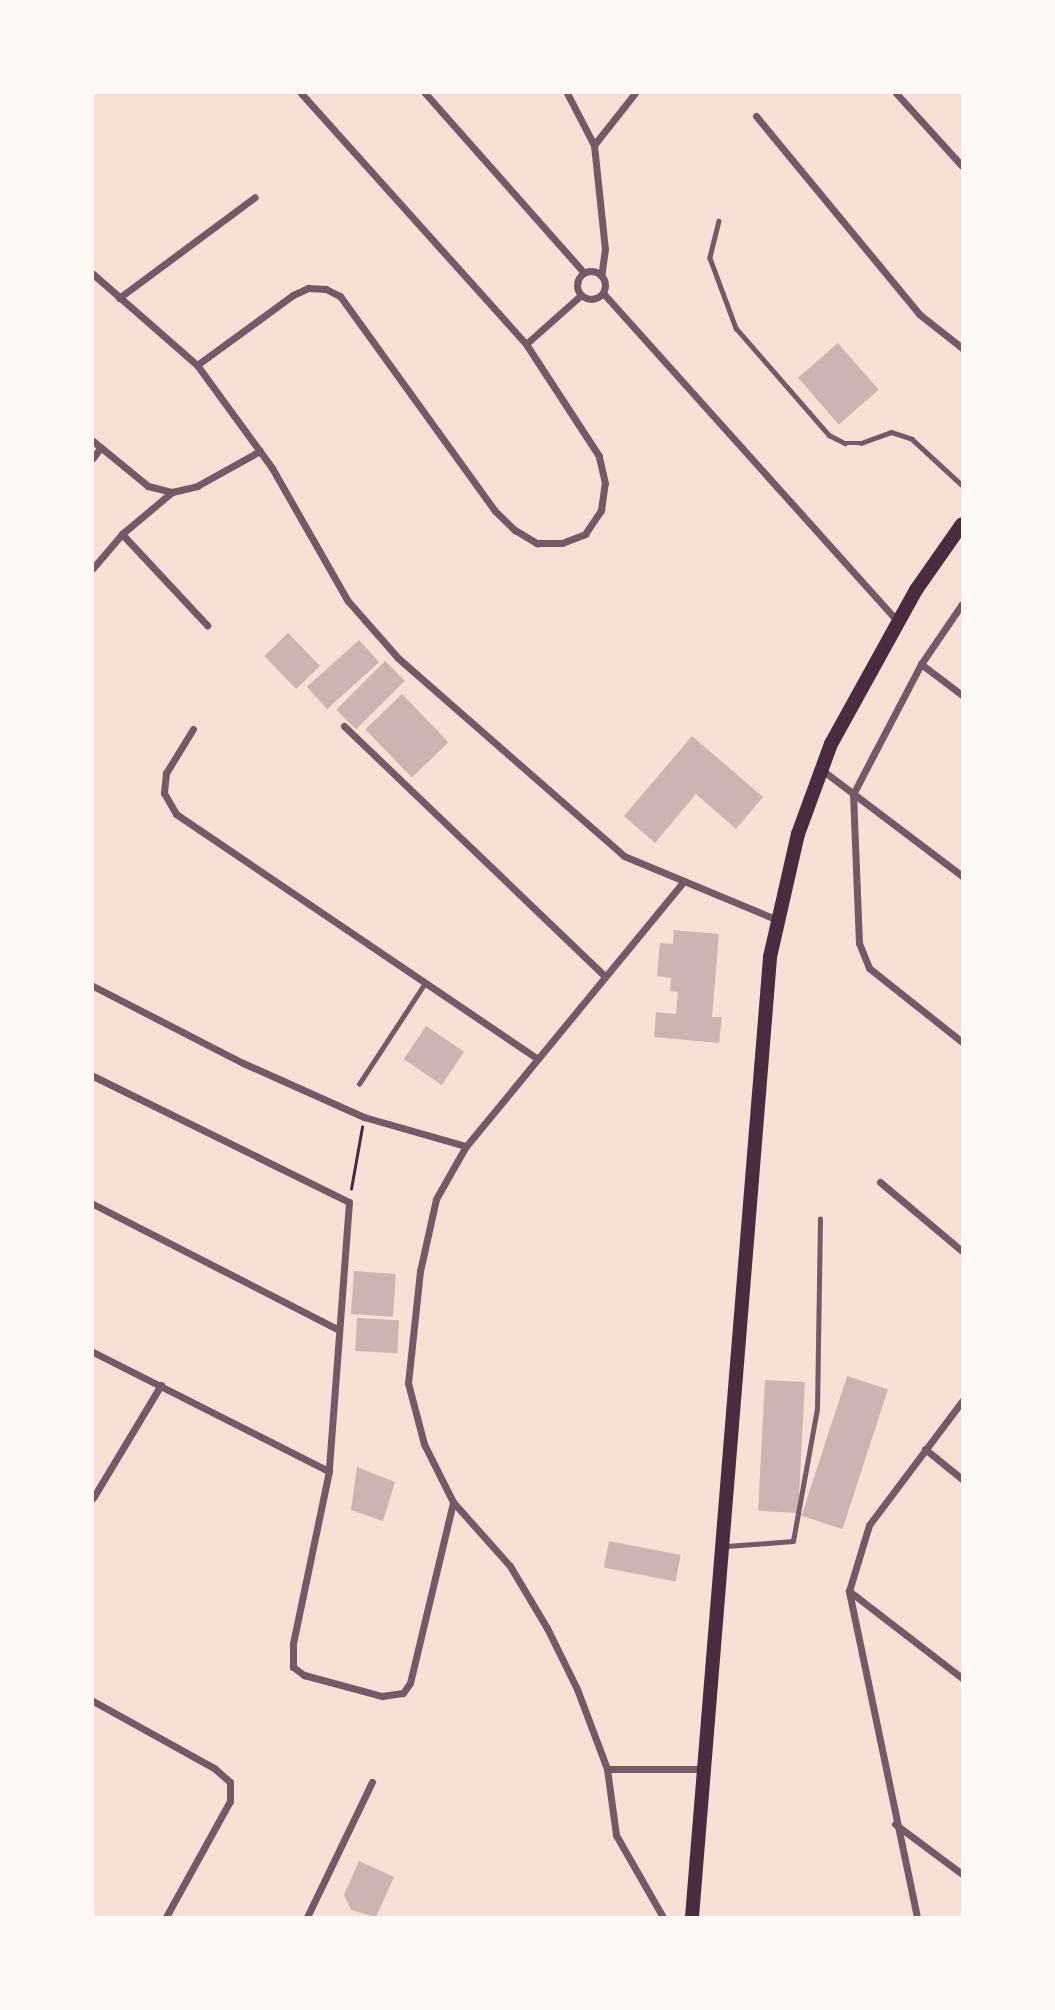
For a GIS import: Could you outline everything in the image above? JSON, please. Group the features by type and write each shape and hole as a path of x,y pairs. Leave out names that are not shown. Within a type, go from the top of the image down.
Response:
{"main road":[{"path":"692,1917 706,1769 758,1084 778,920 797,834 821,769 898,622 962,524"}],"street":[{"path":"197,365 293,295 308,288 326,289 340,296 495,511 537,543 562,543 585,534 601,510 605,483 599,456 587,432 526,344 301,93"},
{"path":"425,93 584,273 601,276"},
{"path":"567,93 594,145 605,249 601,276 603,293 898,622"},
{"path":"594,145 635,93"},
{"path":"896,93 962,166"},
{"path":"756,116 919,314 962,348"},
{"path":"119,298 255,197"},
{"path":"582,295 578,284 584,273"},
{"path":"93,274 197,365 260,451 348,601 398,657 624,856 778,920"},
{"path":"582,295 593,299 603,293"},
{"path":"526,344 582,295"},
{"path":"93,441 148,486 172,492"},
{"path":"93,458 100,448"},
{"path":"93,568 122,534 172,492 197,486 260,451"},
{"path":"122,534 207,625"},
{"path":"962,604 921,664 853,794 859,943 869,968 962,1042"},
{"path":"921,664 962,695"},
{"path":"344,726 605,976"},
{"path":"193,729 166,773 164,793 176,814 536,1058"},
{"path":"821,769 962,876"},
{"path":"663,1917 616,1835 607,1769 577,1689 547,1628 510,1566 453,1502 424,1444 408,1383 419,1270 436,1199 466,1146 684,881"},
{"path":"93,986 243,1063 364,1117 466,1146"},
{"path":"93,1076 349,1202 328,1471 293,1644 293,1667 304,1675 382,1696 402,1693 411,1683 453,1502"},
{"path":"880,1182 962,1251"},
{"path":"93,1204 337,1329"},
{"path":"93,1352 328,1471"},
{"path":"93,1499 161,1385"},
{"path":"917,1917 895,1824 849,1591 869,1525 962,1401"},
{"path":"925,1449 962,1479"},
{"path":"849,1591 962,1678"},
{"path":"93,1701 214,1768 230,1782 230,1801 166,1917"},
{"path":"607,1769 706,1769"},
{"path":"307,1917 372,1782"},
{"path":"895,1824 962,1874"}],"lane":[{"path":"719,221 710,258 736,327 829,435 845,443 861,443 891,432 912,439 962,485"},
{"path":"359,1084 425,983"},
{"path":"722,1547 793,1541 817,1409 820,1219"}],"path":[{"path":"349,1202 364,1117"}],"building":[{"path":"838,343 879,390 839,425 798,378"},
{"path":"288,633 320,666 296,689 264,656"},
{"path":"359,640 379,662 327,709 307,687"},
{"path":"385,661 405,681 356,730 336,710"},
{"path":"402,694 449,742 412,778 365,729"},
{"path":"692,736 763,797 736,829 696,794 655,843 624,816"},
{"path":"674,930 719,934 712,1017 722,1017 719,1043 654,1037 656,1012 676,1014 678,992 670,991 671,978 657,976 660,943 673,944"},
{"path":"426,1026 464,1052 442,1085 404,1059"},
{"path":"354,1271 396,1274 393,1317 351,1314"},
{"path":"357,1318 399,1320 397,1353 355,1351"},
{"path":"847,1376 888,1389 842,1529 802,1516"},
{"path":"765,1380 805,1382 798,1513 758,1511"},
{"path":"357,1467 395,1482 383,1521 351,1510"},
{"path":"609,1541 681,1555 676,1581 604,1568"},
{"path":"359,1861 394,1877 376,1917 351,1910 344,1895"}]}
